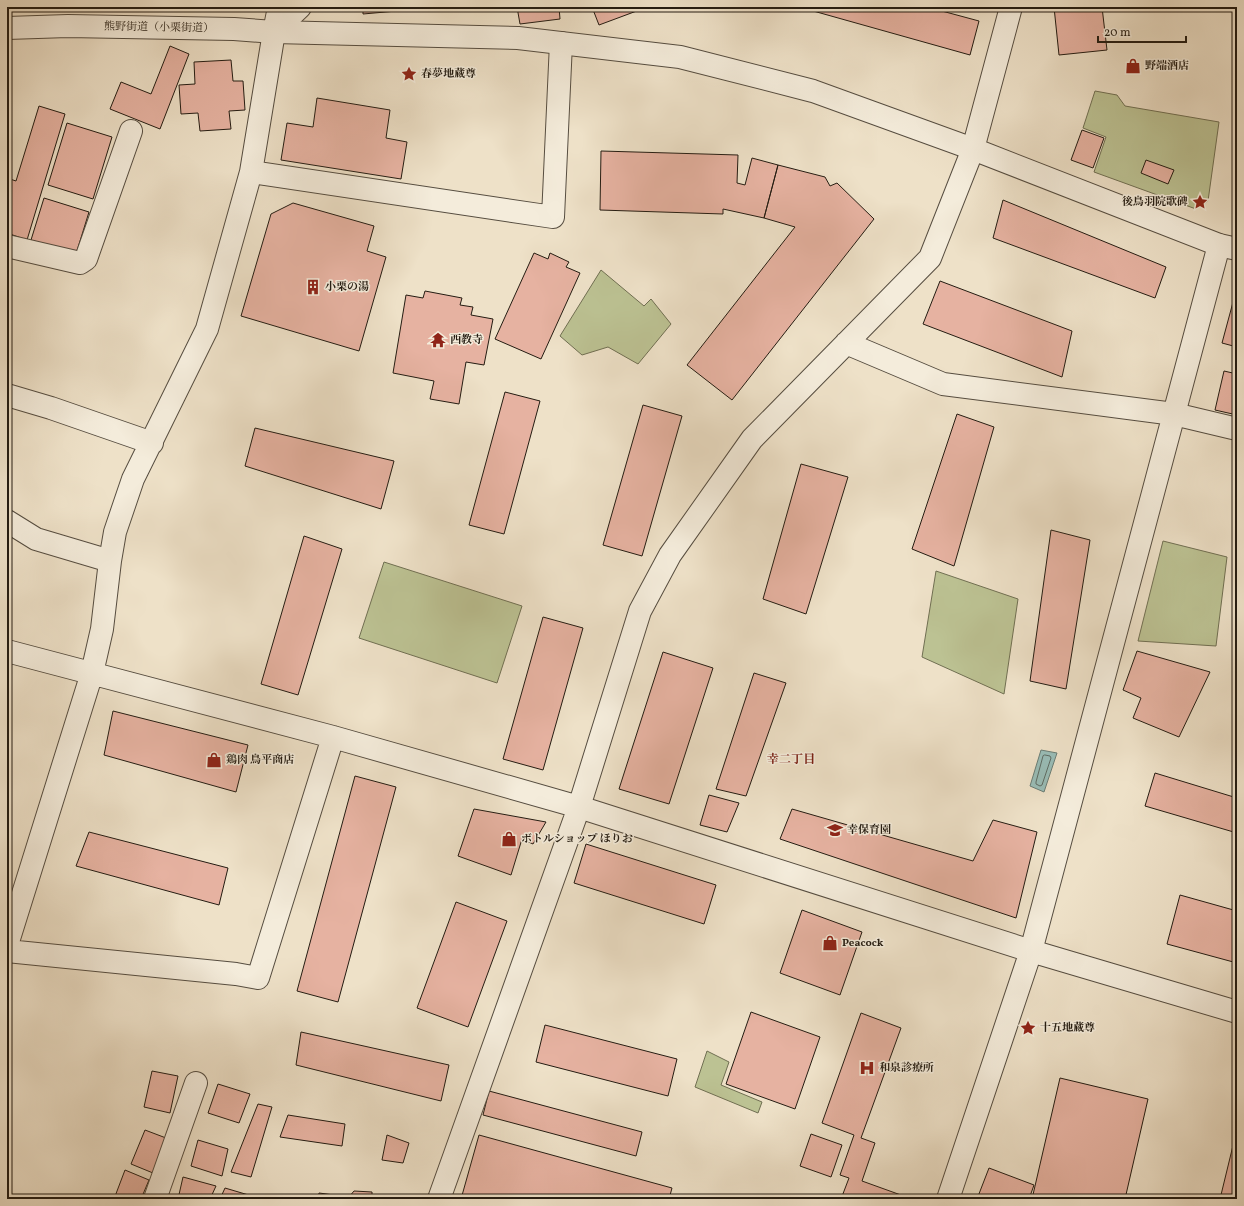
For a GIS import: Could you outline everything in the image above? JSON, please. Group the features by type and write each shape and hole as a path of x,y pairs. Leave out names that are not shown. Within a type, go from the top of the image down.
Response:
{"street":[{"path":"7,945 92,673 102,629 115,532 131,486 207,329 251,172 279,7"},
{"path":"274,32 300,7"},
{"path":"439,1199 579,807 640,611 670,555 752,439 930,258 973,149 1011,7"},
{"name":"熊野街道（小栗街道）","path":"7,28 76,26 234,29 274,32 518,38 680,57 813,91 973,149 1228,247"},
{"path":"251,172 553,217 560,43"},
{"path":"7,246 80,263 86,259 131,131"},
{"path":"948,1199 1031,951 1174,414 1228,247"},
{"path":"846,343 943,384 1174,414 1237,429"},
{"path":"7,395 51,408 152,443"},
{"path":"7,521 36,539 110,561"},
{"path":"7,651 333,737 579,807 1031,951 1237,1012"},
{"path":"7,951 236,974 258,978 333,737"},
{"path":"155,1199 196,1083"}],"green space":[{"path":"1095,91 1117,95 1125,106 1219,122 1208,201 1196,209 1094,172 1106,137 1083,128"},
{"path":"601,270 644,306 651,299 671,324 638,364 608,347 582,355 560,336"},
{"path":"1163,541 1227,557 1216,646 1138,641"},
{"path":"384,562 522,606 497,683 359,638"},
{"path":"936,571 1018,599 1004,694 922,657"},
{"path":"707,1051 729,1062 721,1085 762,1102 758,1113 695,1087"}],"water":[{"path":"1041,750 1057,753 1044,792 1030,786"}],"building":[{"path":"363,7 419,7 419,9 363,14"},
{"path":"517,7 559,7 560,19 520,24"},
{"path":"592,7 641,7 642,9 599,25"},
{"path":"799,7 927,7 979,21 970,55"},
{"path":"1054,7 1102,7 1107,50 1059,55"},
{"path":"170,46 189,54 160,129 110,109 121,82 151,94"},
{"path":"231,60 233,81 243,81 245,110 229,111 231,129 200,131 198,113 181,114 179,85 195,84 194,62"},
{"path":"317,98 390,110 386,138 407,142 401,179 281,160 287,123 313,127"},
{"path":"39,106 65,114 27,240 7,233 7,178 16,181"},
{"path":"67,123 112,137 93,199 48,185"},
{"path":"1082,130 1104,138 1093,168 1071,160"},
{"path":"601,151 738,155 737,183 745,185 752,158 778,165 764,218 723,209 723,214 600,210"},
{"path":"1146,160 1174,170 1168,184 1141,173"},
{"path":"778,165 825,177 830,186 837,183 874,219 732,400 687,365 795,227 764,218"},
{"path":"44,198 89,212 76,254 31,240"},
{"path":"1003,200 1166,267 1155,298 993,238"},
{"name":"小栗の湯","path":"293,203 374,226 367,251 386,257 359,351 241,316 271,214"},
{"path":"534,253 548,259 550,253 569,262 566,267 580,273 541,359 495,339"},
{"path":"940,281 1072,331 1062,377 923,324"},
{"path":"425,291 462,298 460,305 473,307 471,315 493,319 484,365 466,362 459,404 430,399 434,381 393,373 406,295 423,298"},
{"path":"1236,291 1237,292 1237,347 1222,343"},
{"path":"1224,371 1237,374 1237,415 1215,410"},
{"path":"505,392 540,401 504,534 469,525"},
{"path":"643,405 682,416 642,556 603,545"},
{"path":"957,414 994,427 954,566 912,549"},
{"path":"255,428 394,461 381,509 245,466"},
{"path":"801,464 848,477 806,614 763,599"},
{"path":"1051,530 1090,540 1066,689 1030,681"},
{"path":"304,536 342,549 298,695 261,684"},
{"path":"543,617 583,628 543,770 503,759"},
{"path":"1137,651 1210,672 1179,737 1133,718 1141,698 1123,690"},
{"path":"663,652 713,668 669,804 619,789"},
{"path":"754,673 786,683 746,796 716,789"},
{"path":"113,711 248,745 236,792 104,755"},
{"path":"1155,773 1237,798 1237,833 1145,806"},
{"path":"355,776 396,787 338,1002 297,991"},
{"path":"709,795 739,803 727,832 700,825"},
{"path":"474,809 546,822 533,844 522,839 511,875 458,856"},
{"path":"792,809 973,861 993,820 1037,832 1016,918 780,839"},
{"path":"89,832 228,868 219,905 76,866"},
{"path":"586,844 716,885 704,924 574,883"},
{"path":"1180,895 1237,911 1237,963 1167,944"},
{"path":"456,902 507,921 468,1027 417,1008"},
{"path":"802,910 862,932 840,995 780,973"},
{"path":"751,1012 820,1037 795,1109 726,1084"},
{"path":"861,1013 901,1028 861,1138 875,1143 862,1181 912,1199 841,1199 849,1178 840,1175 854,1135 822,1123"},
{"path":"545,1025 677,1059 668,1096 536,1062"},
{"path":"301,1032 449,1065 441,1101 296,1065"},
{"path":"152,1071 178,1076 170,1113 144,1107"},
{"path":"1060,1078 1148,1099 1125,1199 1032,1199"},
{"path":"218,1084 250,1094 239,1123 208,1113"},
{"path":"489,1091 642,1132 636,1156 483,1115"},
{"path":"258,1104 272,1107 251,1177 231,1172"},
{"path":"288,1115 345,1124 342,1146 280,1137"},
{"path":"1237,1129 1237,1199 1220,1199"},
{"path":"145,1130 166,1138 153,1173 131,1164"},
{"path":"811,1134 842,1145 831,1177 800,1166"},
{"path":"387,1135 409,1143 403,1163 382,1160"},
{"path":"479,1135 672,1188 669,1199 461,1199"},
{"path":"198,1140 228,1149 222,1176 191,1166"},
{"path":"989,1168 1034,1185 1029,1199 977,1199"},
{"path":"125,1170 149,1180 141,1199 114,1199"},
{"path":"183,1177 216,1186 210,1199 178,1199"},
{"path":"225,1188 262,1199 220,1199"},
{"path":"354,1191 372,1192 372,1199 318,1199 319,1193 349,1197"}],"place":[{"name":"野端酒店","path":"1133,66"},
{"name":"春夢地蔵尊","path":"409,74"},
{"name":"後鳥羽院歌碑","path":"1200,202"},
{"name":"小栗の湯","path":"313,287"},
{"name":"西教寺","path":"438,340"},
{"name":"鶏肉 鳥平商店","path":"214,760"},
{"name":"幸保育園","path":"835,830"},
{"name":"ボトルショップ ほりお","path":"509,839"},
{"name":"Peacock","path":"830,943"},
{"name":"十五地蔵尊","path":"1028,1028"},
{"name":"和泉診療所","path":"867,1068"}],"district":[{"name":"幸二丁目","path":"791,760"}]}
